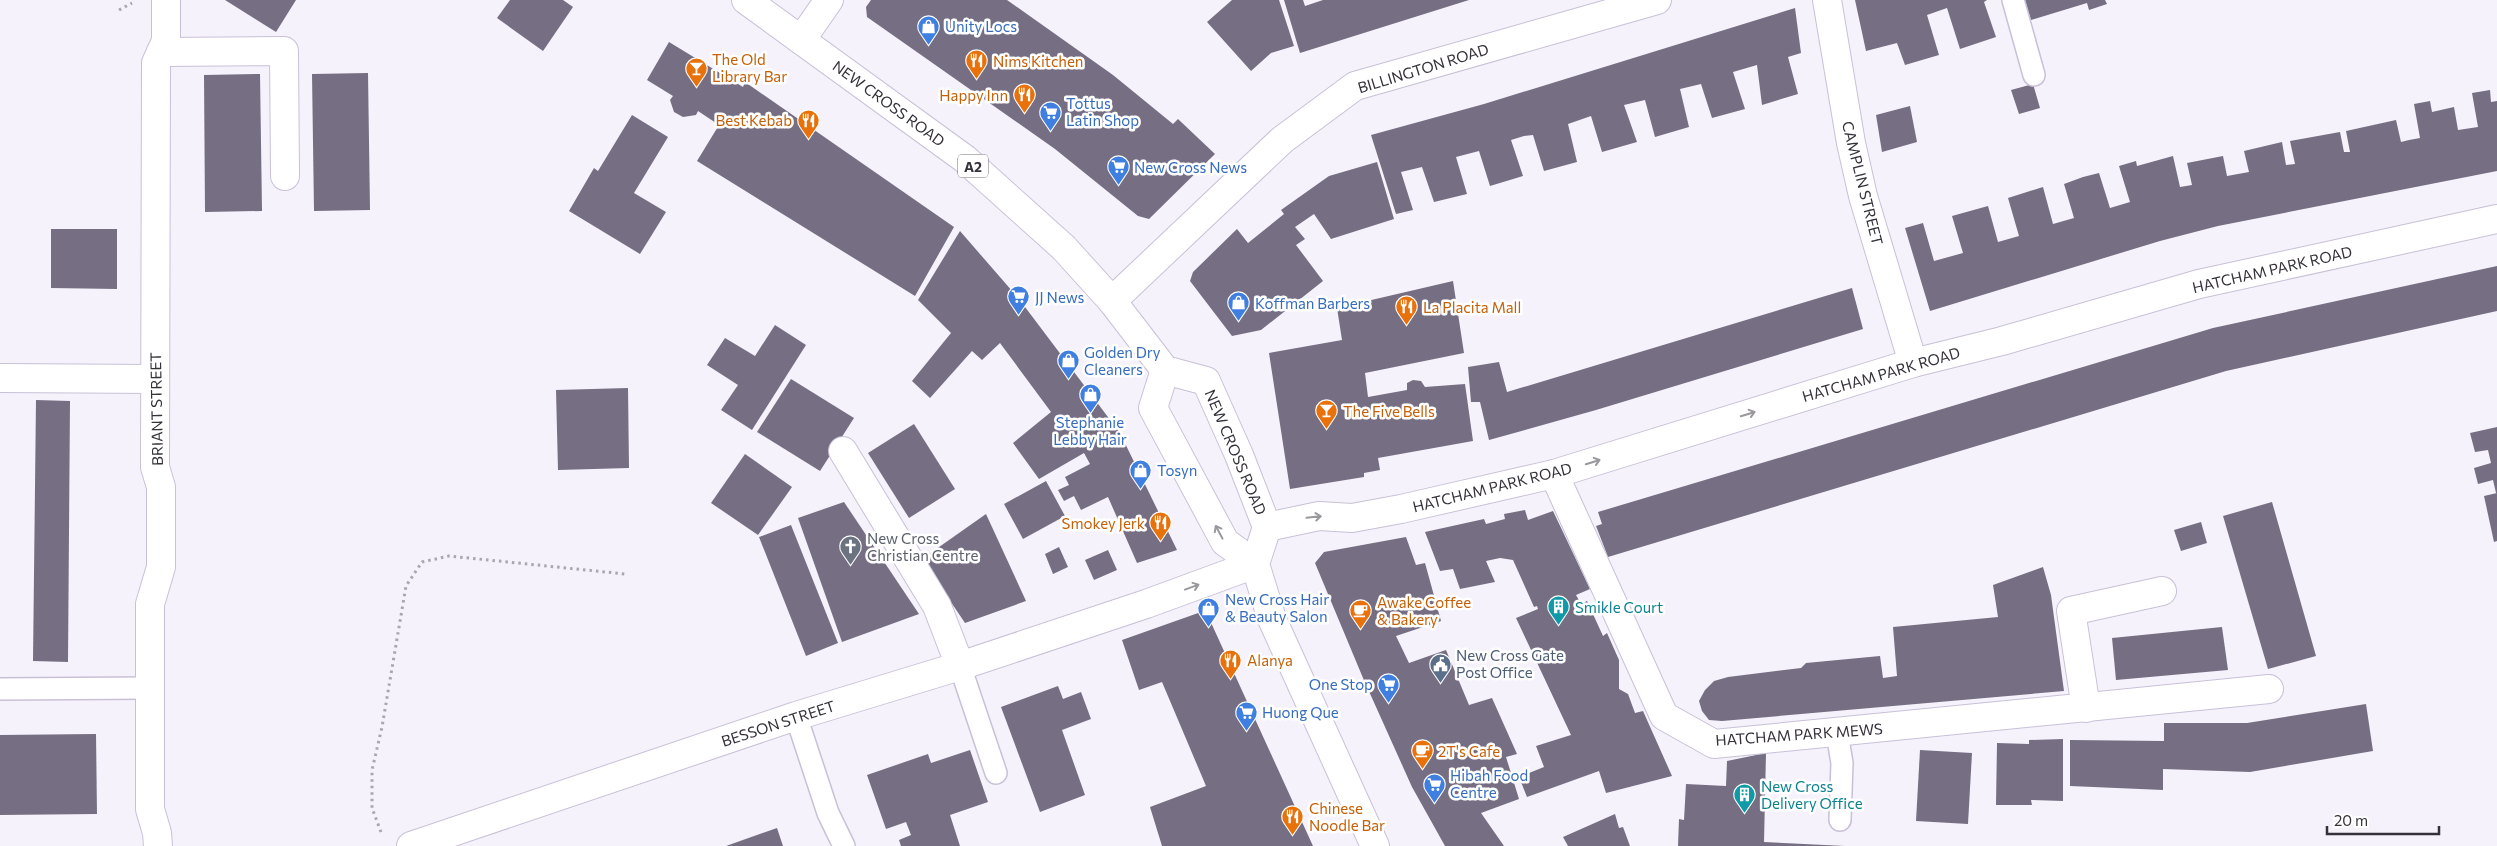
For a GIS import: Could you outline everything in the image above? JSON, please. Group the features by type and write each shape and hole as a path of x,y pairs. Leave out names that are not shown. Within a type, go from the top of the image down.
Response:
{"main road":[{"name":"BRIANT STREET","path":"158,846 157,833 150,809 150,604 161,567 161,487 155,467 156,64 166,41 166,0"},
{"name":"NEW CROSS ROAD","path":"746,0 965,159 1064,248 1112,301 1165,370 1206,382 1230,432 1267,527 1255,564"},
{"path":"801,40 828,0"},
{"name":"BILLINGTON ROAD","path":"1112,301 1282,140 1356,86 1657,0"},
{"name":"CAMPLIN STREET","path":"1827,0 1851,143 1863,196 1913,363"},
{"path":"161,52 284,51 285,176"},
{"name":"HATCHAM PARK ROAD","path":"1267,527 1319,516 1352,518 1401,509 1554,474 1913,363 2002,341 2199,284 2497,219"},
{"path":"1165,370 1153,408 1224,542 1255,564 1272,619 1375,846"},
{"path":"0,378 155,379"},
{"path":"843,451 937,606 960,666"},
{"name":"HATCHAM PARK MEWS","path":"1554,474 1664,716 1714,744 2269,690"},
{"name":"BESSON STREET","path":"411,846 796,716 960,666 1146,604 1255,564"},
{"path":"2086,708 2071,611 2162,590"}],"lane":[{"path":"2013,0 2034,75"},
{"path":"960,666 996,773"},
{"path":"0,689 150,688"},
{"path":"796,716 828,813 844,846"},
{"path":"1837,733 1842,763 1840,820"}],"path":[{"path":"119,10 133,2"},
{"path":"383,837 372,808 372,770 382,727 406,586 422,562 449,556 625,574"}],"building":[{"path":"225,0 296,0 276,32"},
{"path":"510,0 563,0 573,7 543,51 497,18"},
{"path":"871,0 1007,0 1113,75 1173,124 1178,119 1215,154 1149,219 1138,216 1055,149 867,17 866,7"},
{"path":"1232,0 1279,0 1294,46 1271,53 1251,71 1207,22"},
{"path":"1284,0 1303,0 1305,6 1323,0 1469,0 1300,53"},
{"path":"1855,0 1987,0 1984,2 1996,37 1960,49 1947,8 1927,15 1939,55 1905,65 1897,43 1866,51"},
{"path":"2025,0 2105,0 2107,4 2089,10 2087,3 2031,20"},
{"path":"1795,8 1801,53 1788,57 1798,94 1762,105 1757,65 1733,72 1745,109 1712,118 1701,84 1680,89 1689,127 1655,137 1645,100 1624,105 1637,142 1602,152 1591,116 1568,124 1577,162 1544,171 1533,135 1524,136 1511,140 1523,176 1490,186 1479,151 1456,157 1467,194 1434,202 1422,167 1401,172 1413,210 1396,214 1371,135 1484,104"},
{"path":"669,42 743,87 745,82 954,227 915,296 697,161 719,125 698,111 696,115 683,117 674,112 670,100 673,96 647,80"},
{"path":"368,73 370,210 314,211 312,74"},
{"path":"260,74 262,211 205,212 204,75"},
{"path":"2033,84 2040,108 2019,114 2011,90"},
{"path":"2490,90 2491,102 2497,101 2497,171 2218,226 2160,241 1930,311 1905,228 1923,223 1934,261 1963,253 1952,216 1988,206 1998,242 2019,236 2008,198 2043,187 2053,224 2074,218 2064,184 2083,177 2099,173 2110,208 2130,202 2119,166 2136,161 2137,166 2173,156 2180,187 2192,185 2187,163 2223,156 2227,176 2249,172 2244,151 2282,142 2286,165 2295,164 2290,141 2340,132 2344,152 2350,152 2346,131 2396,120 2401,142 2420,138 2414,104 2430,101 2432,112 2454,107 2458,130 2478,127 2472,93"},
{"path":"1910,106 1917,142 1882,152 1876,115"},
{"path":"632,115 668,137 634,193 666,212 640,254 569,211 594,168 598,171"},
{"path":"1377,162 1394,219 1331,239 1314,214 1295,227 1305,239 1296,245 1323,281 1261,330 1232,336 1190,281 1193,272 1237,229 1248,243 1284,214 1281,210 1329,176"},
{"path":"51,229 117,229 117,289 51,288"},
{"path":"960,231 1019,299 1120,433 1177,550 1137,563 1108,497 1081,510 1074,496 1064,501 1058,490 1069,485 1065,477 1090,464 1084,453 1039,479 1013,443 1051,412 1000,343 982,360 972,351 930,398 912,381 951,333 918,300"},
{"path":"2497,266 2497,311 2226,371 1608,557 1596,526 1602,524 1598,512 2213,328"},
{"path":"1453,281 1464,353 1365,373 1368,397 1407,390 1407,383 1413,380 1421,381 1425,387 1465,384 1473,441 1378,458 1380,470 1364,473 1364,477 1290,489 1269,353 1342,340 1337,308"},
{"path":"1852,288 1863,329 1596,410 1489,440 1480,402 1471,402 1468,367 1499,362 1507,392"},
{"path":"775,325 806,345 752,430 721,410 738,385 707,365 725,338 755,356"},
{"path":"791,379 854,418 820,471 757,432"},
{"path":"628,388 629,468 558,470 556,390"},
{"path":"36,400 70,401 68,662 33,661"},
{"path":"914,424 955,489 909,518 868,453"},
{"path":"2497,427 2496,493 2493,480 2478,484 2474,468 2491,463 2488,450 2475,452 2470,433"},
{"path":"745,454 792,487 758,535 711,503"},
{"path":"1046,481 1065,516 1023,539 1004,504"},
{"path":"2497,493 2497,541 2494,542 2484,496"},
{"name":"New Cross Christian Centre","path":"844,502 919,614 842,642 798,518"},
{"path":"2272,502 2316,656 2268,669 2223,516"},
{"path":"1525,510 1528,520 1553,511 1590,589 1576,595 1581,604 1587,601 1603,636 1607,633 1619,660 1619,689 1628,694 1635,713 1643,711 1672,776 1606,793 1599,771 1527,797 1519,777 1544,767 1536,746 1571,735 1516,618 1538,609 1537,606 1534,607 1513,560 1500,558 1486,561 1495,582 1460,589 1453,569 1440,571 1425,532 1484,519 1486,524 1505,519 1504,514"},
{"path":"986,514 1026,601 965,623 922,559"},
{"path":"2201,522 2207,543 2181,551 2174,530"},
{"path":"791,525 838,643 806,656 759,537"},
{"path":"1406,537 1416,565 1425,563 1441,621 1396,636 1409,663 1446,650 1469,705 1492,698 1517,754 1506,757 1519,799 1481,813 1504,846 1445,846 1412,787 1363,678 1315,563 1324,552"},
{"path":"1059,547 1068,567 1053,574 1045,554"},
{"path":"1108,550 1117,570 1094,580 1085,560"},
{"path":"2043,567 2051,595 2064,691 1722,721 1709,720 1702,711 1699,701 1705,690 1714,681 1728,677 1801,668 1806,663 1880,656 1883,678 1897,676 1893,627 1998,617 1993,585"},
{"path":"1201,612 1208,616 1313,846 1162,846 1150,807 1206,786 1162,682 1139,690 1122,640"},
{"path":"2222,627 2228,670 2116,680 2112,638"},
{"path":"1058,686 1063,699 1081,692 1091,719 1062,730 1085,795 1040,812 1001,707"},
{"path":"2366,704 2373,751 2250,772 2163,769 2163,790 2070,786 2070,740 2164,741 2164,723 2247,723"},
{"path":"96,734 97,814 0,815 0,735"},
{"path":"2063,739 2063,801 2031,800 2032,805 1996,805 1997,743 2029,744 2029,740"},
{"path":"970,750 988,802 950,815 960,846 901,846 899,840 911,835 906,822 886,829 867,775 928,754 931,763"},
{"path":"1920,750 1972,753 1968,824 1916,821"},
{"path":"1766,753 1764,842 1845,846 1678,846 1679,819 1684,820 1686,784 1726,786 1727,761"},
{"path":"1615,814 1619,828 1623,827 1630,846 1568,846 1563,837"},
{"path":"777,828 783,846 726,846"}],"place":[{"name":"Unity Locs","path":"929,45"},
{"name":"Nims Kitchen","path":"977,80"},
{"name":"The Old Library Bar","path":"696,87"},
{"name":"Happy Inn","path":"1024,114"},
{"name":"Tottus Latin Shop","path":"1050,131"},
{"name":"Best Kebab","path":"808,139"},
{"name":"New Cross News","path":"1118,186"},
{"name":"JJ News","path":"1019,316"},
{"name":"Koffman Barbers","path":"1239,322"},
{"name":"La Placita Mall","path":"1407,326"},
{"name":"Golden Dry Cleaners","path":"1068,380"},
{"name":"Stephanie Lebby Hair","path":"1090,413"},
{"name":"The Five Bells","path":"1327,430"},
{"name":"Tosyn","path":"1141,489"},
{"name":"Smokey Jerk","path":"1161,542"},
{"name":"New Cross Christian Centre","path":"851,566"},
{"name":"Smikle Court","path":"1559,626"},
{"name":"New Cross Hair & Beauty Salon","path":"1209,627"},
{"name":"Awake Coffee & Bakery","path":"1361,630"},
{"name":"Alanya","path":"1231,679"},
{"name":"New Cross Gate Post Office","path":"1440,683"},
{"name":"One Stop","path":"1389,703"},
{"name":"Huong Que","path":"1246,731"},
{"name":"2T's Cafe","path":"1422,770"},
{"name":"Hibah Food Centre","path":"1434,803"},
{"name":"New Cross Delivery Office","path":"1745,814"},
{"name":"Chinese Noodle Bar","path":"1293,836"}]}
